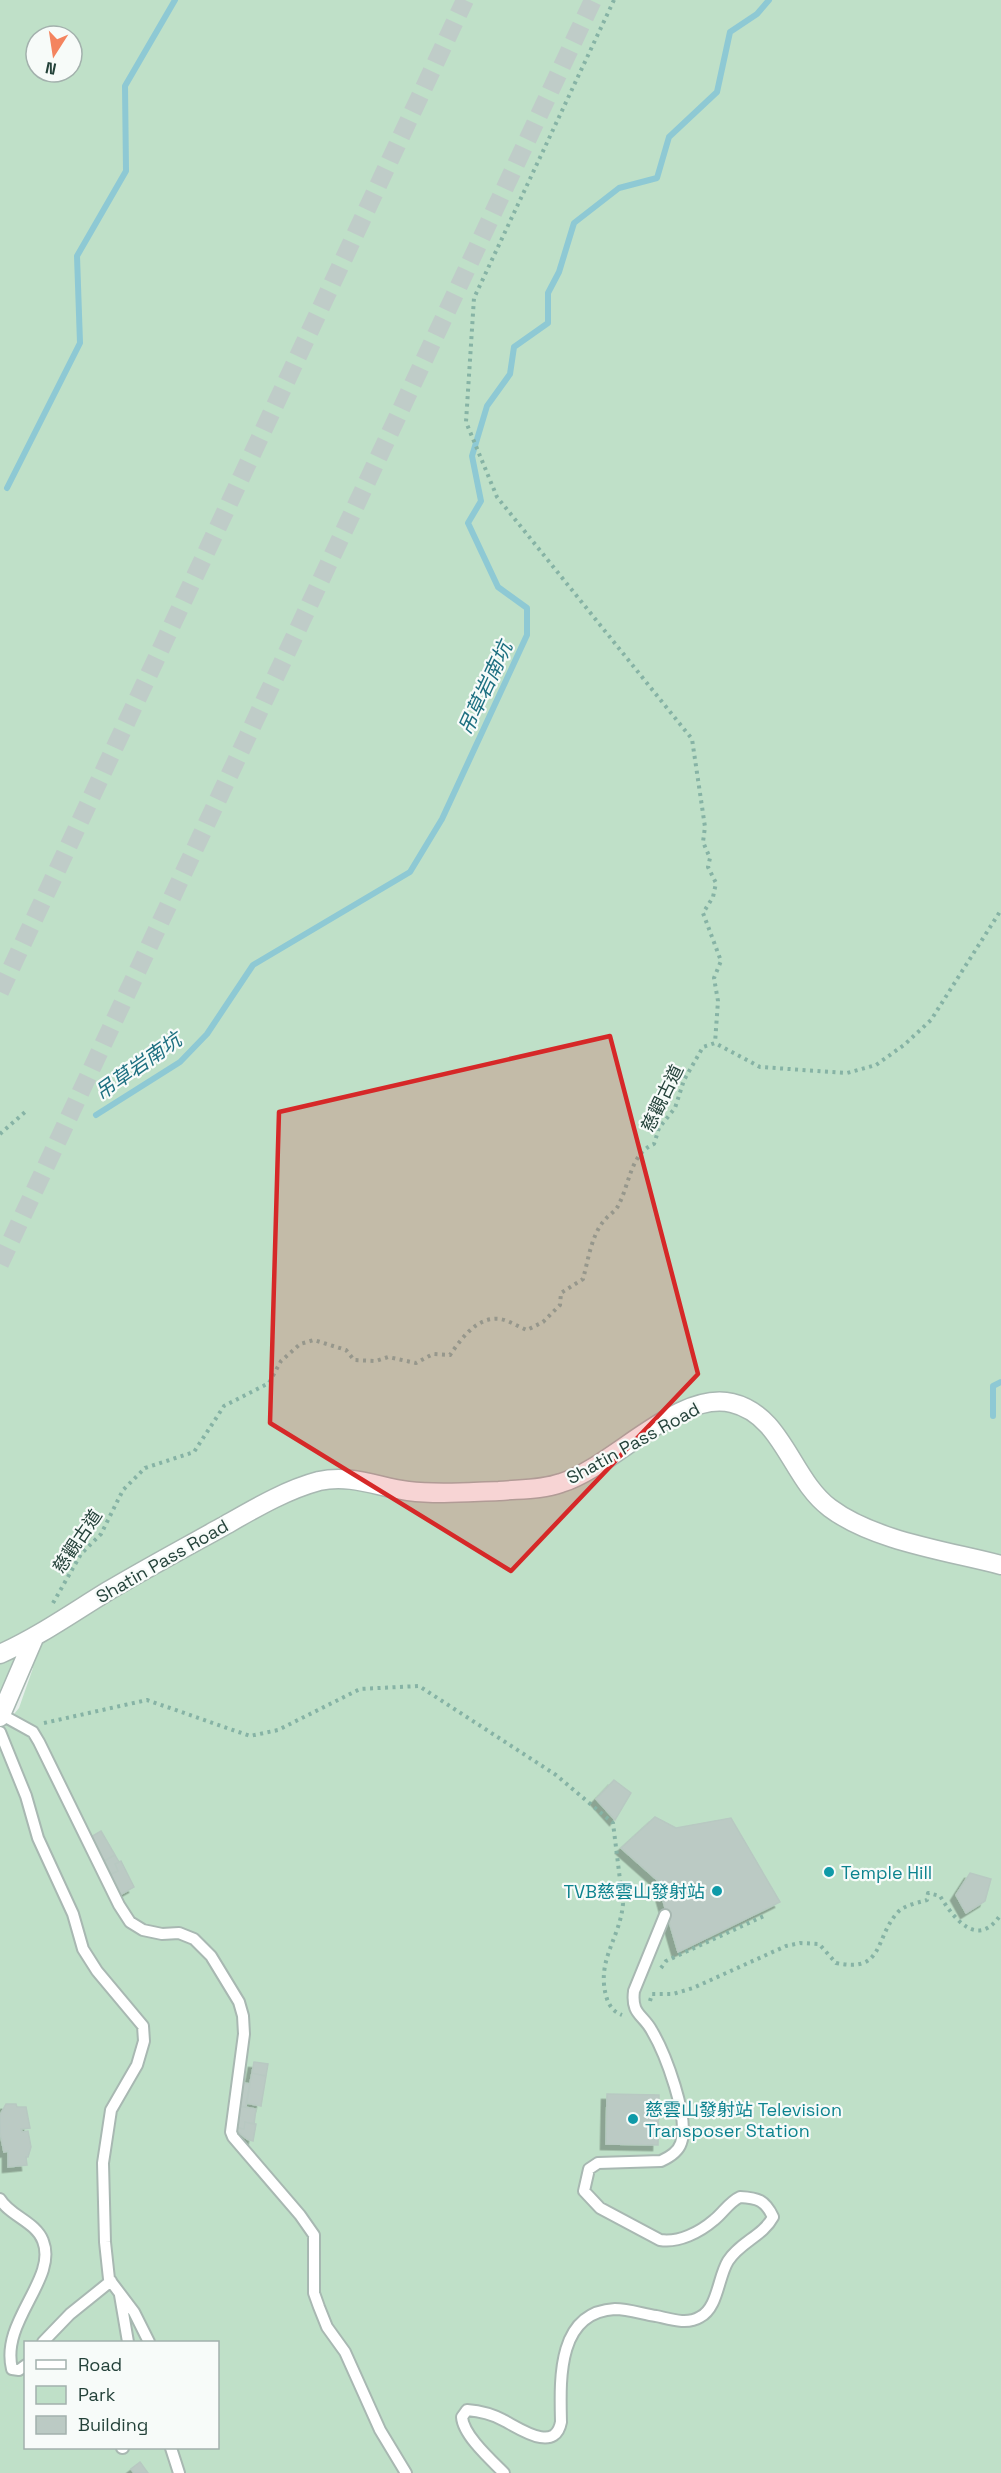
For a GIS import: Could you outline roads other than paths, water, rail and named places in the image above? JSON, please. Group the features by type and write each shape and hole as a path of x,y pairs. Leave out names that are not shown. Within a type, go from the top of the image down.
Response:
{"street":[{"name":"Shatin Pass Road","path":"0,1654 34,1638 108,1591 238,1518 279,1497 314,1483 333,1479 352,1479 405,1490 437,1493 546,1487 581,1475 680,1412 713,1401 737,1404 759,1414 770,1427 810,1491 850,1521 879,1533 1001,1565"},
{"path":"1,1715 34,1638"}],"lane":[{"path":"1,1715 33,1732 119,1905 130,1922 152,1932 179,1933 194,1939 211,1956 239,2002 244,2034 231,2132 314,2235 314,2293 319,2307 327,2327 345,2352 380,2430 406,2473"},
{"path":"1,1715 38,1838 73,1914 82,1949 97,1971 143,2026 144,2041 141,2054 111,2110 103,2154 105,2242 111,2281 134,2312 148,2341"},
{"path":"504,2473 476,2443 463,2423 462,2417 466,2410 492,2415 530,2436 541,2438 555,2434 561,2422 564,2353 568,2342 583,2321 598,2313 616,2309 682,2321 702,2317 709,2309 728,2261 738,2249 768,2225 773,2217 767,2204 756,2198 740,2198 713,2221 689,2236 671,2242 660,2240 600,2208 584,2191 587,2176 593,2165 661,2161 669,2158 681,2144 683,2124 674,2080 652,2029 635,2011 634,1991 664,1915"},
{"path":"0,2199 9,2210 41,2237 45,2250 44,2266 15,2324 10,2345 12,2369 17,2371 24,2366"},
{"path":"46,2341 70,2314 111,2281"},
{"path":"120,2295 128,2341"},
{"path":"171,2449 179,2473"}],"waterway":[{"path":"7,488 80,343 77,256 126,171 125,86 175,0"},
{"name":"吊草岩南坑","path":"96,1115 180,1062 207,1034 253,965 410,872 442,819 527,635 527,608 498,587 468,523 481,501 472,456 487,406 510,374 514,347 548,323 548,293 559,272 574,223 619,188 657,178 669,137 717,92 730,32 757,14 769,0"},
{"path":"993,1416 993,1386 1001,1382"}],"tunnel":[{"path":"0,992 465,0"},
{"path":"0,1264 593,0"}],"place":[{"name":"Temple Hill","path":"829,1872"},
{"name":"TVB慈雲山發射站","path":"717,1891"},
{"name":"慈雲山發射站 Television Transposer Station","path":"633,2119"}]}
